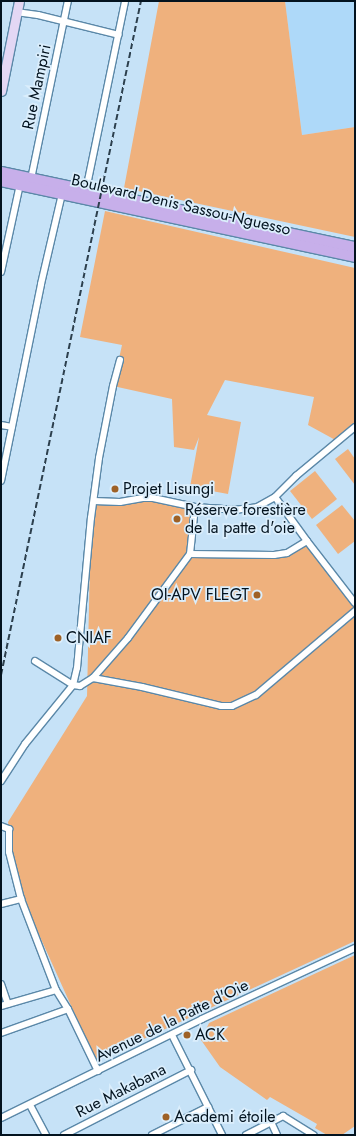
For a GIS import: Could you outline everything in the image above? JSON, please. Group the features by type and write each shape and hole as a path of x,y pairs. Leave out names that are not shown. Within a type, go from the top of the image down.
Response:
{"main road":[{"path":"1,91 19,1"},
{"name":"Boulevard Denis Sassou-Nguesso","path":"1,172 355,247"},
{"name":"Boulevard Denis Sassou-Nguesso","path":"1,181 355,257"}],"street":[{"name":"Rue Mampiri","path":"31,179 68,1"},
{"path":"86,190 126,1"},
{"path":"16,12 119,35"},
{"path":"1,272 20,184"},
{"path":"1,481 41,284 62,194"},
{"path":"1,781 25,744 73,685 77,668 91,518 113,386 120,360"},
{"path":"1,425 12,427"},
{"path":"94,501 120,502 142,498 153,498 195,507 247,509 265,504 355,427"},
{"path":"275,497 307,542 355,603"},
{"path":"35,661 73,685 80,686 93,678 128,638 190,554 195,507"},
{"path":"190,554 274,555 287,553 307,542"},
{"path":"93,678 142,687 221,706 232,706 256,695 355,611"},
{"path":"1,826 7,826 9,829 9,852 21,899 56,990 68,1009 98,1071"},
{"path":"1,904 21,899"},
{"name":"Avenue de la Patte d'Oie","path":"1,1118 355,948"},
{"path":"1,984 4,1005 56,990"},
{"path":"1,1033 68,1009"},
{"path":"172,1035 191,1070 222,1135"},
{"name":"Rue Makabana","path":"64,1135 191,1070"},
{"path":"30,1105 46,1135"},
{"path":"152,1135 208,1107"},
{"path":"246,1135 283,1116 314,1135"},
{"path":"270,1122 277,1135"}],"shaded area":[{"path":"159,1 285,1 302,135 355,127 355,237 124,188"},
{"path":"285,1 355,1 355,127 302,135"},
{"path":"105,211 355,268 355,429 339,442 308,425 314,397 225,380 207,415 241,422 228,494 190,487 199,437 194,450 174,447 172,399 113,386 122,345 80,337"},
{"path":"348,449 355,459 355,485 335,459"},
{"path":"315,471 337,499 312,519 290,491"},
{"path":"142,498 195,507 190,554 287,553 307,541 355,603 355,941 96,1061 18,888 8,822 87,696 91,516 94,501"},
{"path":"342,505 355,521 355,541 338,554 316,525"},
{"path":"355,955 355,1126 342,1135 327,1135 315,1128 317,1124 270,1097 267,1100 220,1067 201,1040 209,1023"}],"railway":[{"path":"1,675 141,1"}],"place":[{"name":"Projet Lisungi","path":"115,489"},
{"name":"Réserve forestière de la patte d'oie","path":"177,519"},
{"name":"OI-APV FLEGT","path":"257,595"},
{"name":"CNIAF","path":"58,638"},
{"name":"ACK","path":"187,1035"},
{"name":"Academi étoile","path":"166,1117"}]}
